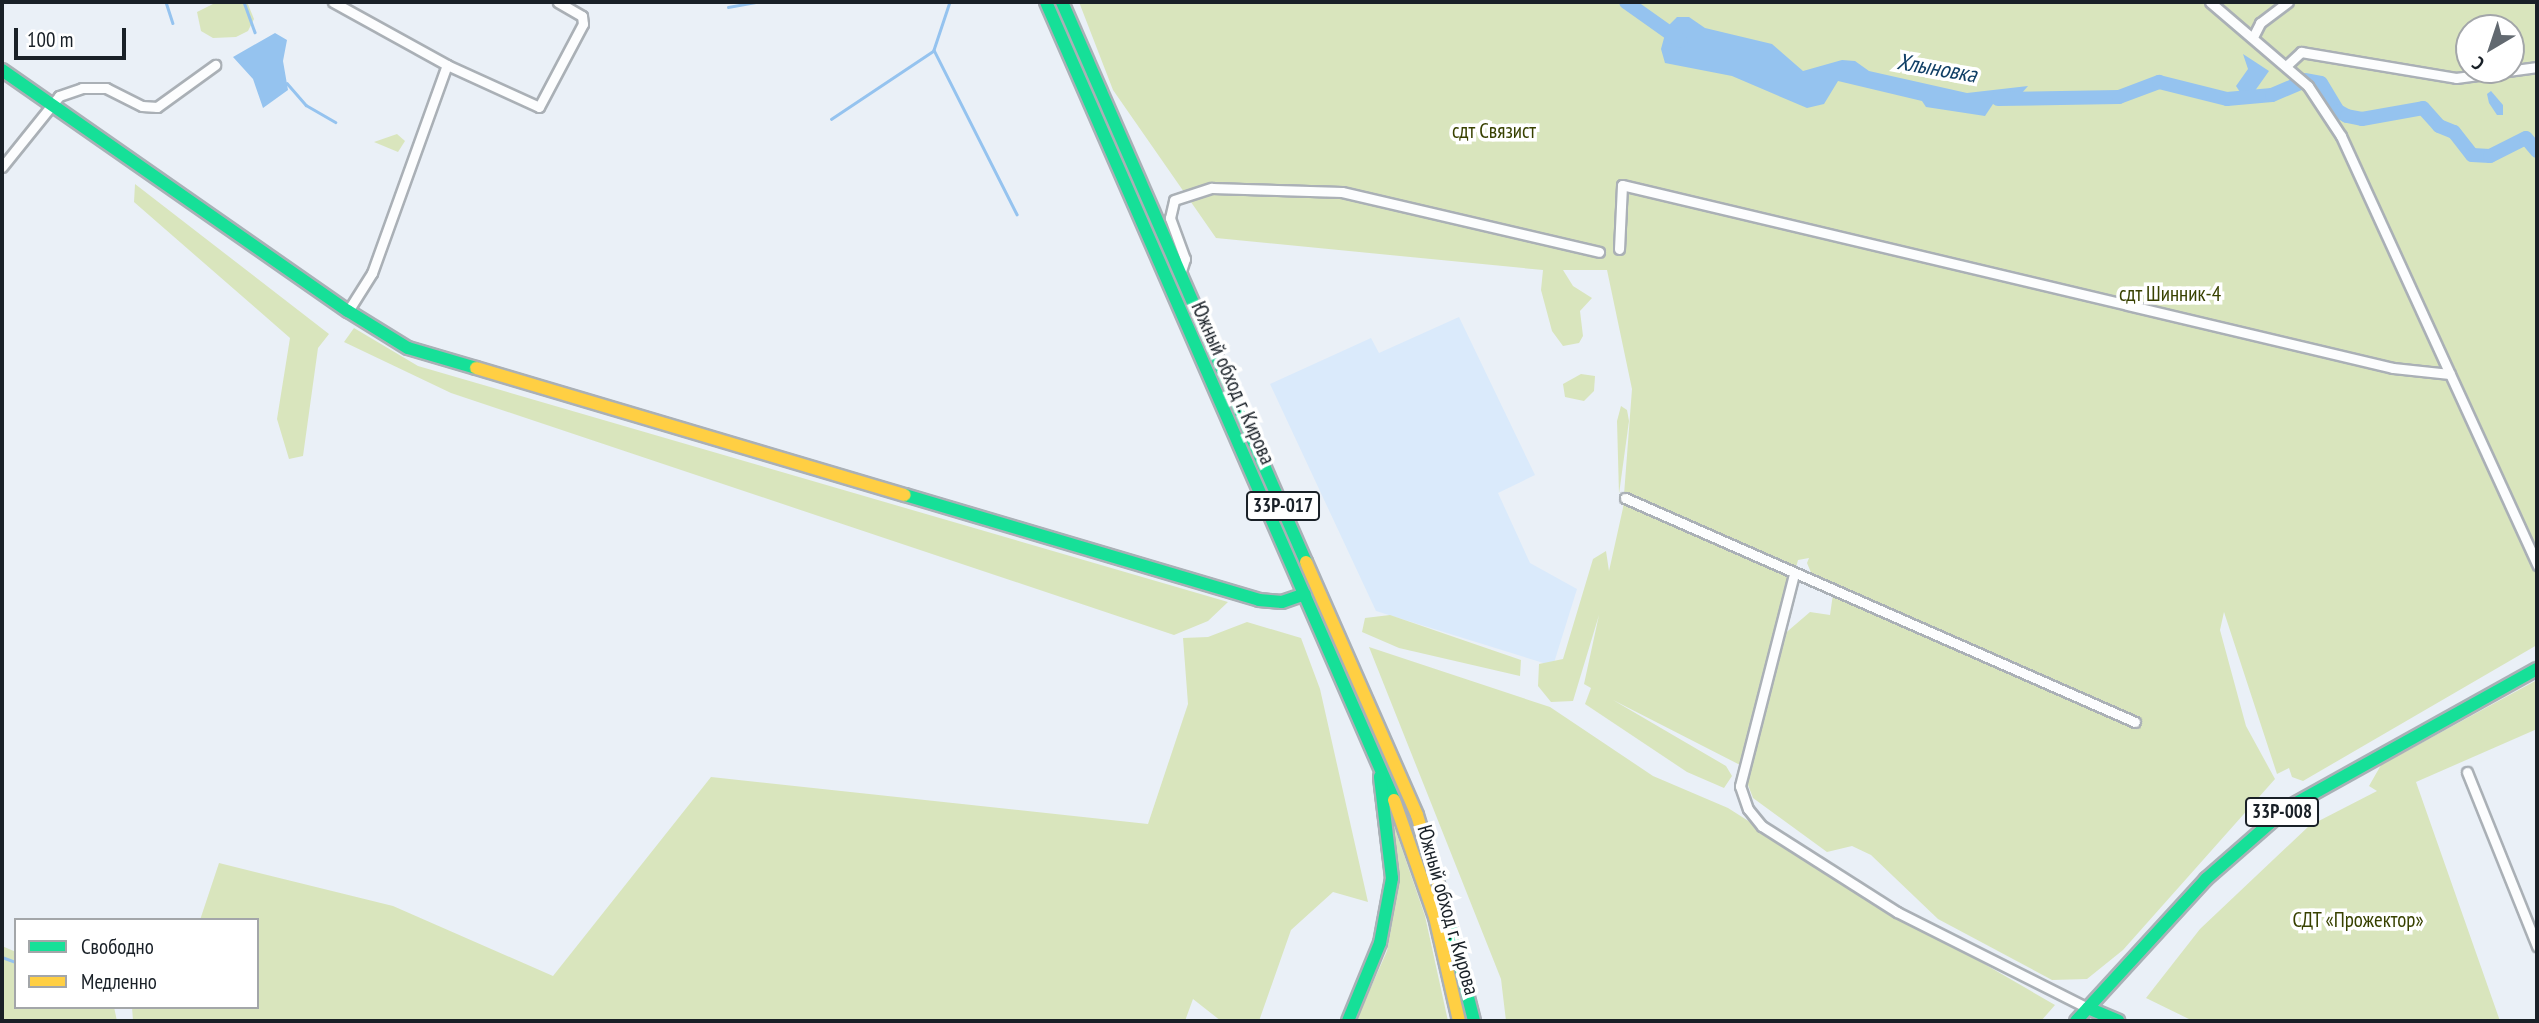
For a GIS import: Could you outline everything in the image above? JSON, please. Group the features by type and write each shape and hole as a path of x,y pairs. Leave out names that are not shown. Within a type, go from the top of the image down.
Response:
{"main road":[{"name":"Южный обход г. Кирова","path":"1046,2 1379,766 1421,874 1460,1021"},
{"name":"Южный обход г. Кирова","path":"1062,2 1416,815 1458,948 1474,1021"},
{"path":"2,70 348,311 408,348 1271,603 1305,594"},
{"name":"33Р-008","path":"2076,1021 2206,878 2287,808 2537,669"},
{"path":"1348,1021 1380,943 1392,878 1379,766"},
{"path":"2088,1007 2118,1021"}],"street":[{"path":"332,2 447,65 534,106 545,104 583,23 582,16 558,2"},
{"path":"2210,2 2308,86 2341,136 2537,565"},
{"path":"2253,37 2260,23 2288,2"},
{"path":"2286,66 2301,52 2456,78 2537,67"},
{"path":"2,167 50,104 68,92 106,88 142,106 157,107 215,65"},
{"path":"348,311 372,273 447,65"},
{"path":"1619,249 1622,185 2381,366 2450,374"},
{"path":"1181,271 1185,259 1170,218 1174,200 1212,188 1342,192 1599,252"},
{"path":"1625,498 2135,722"},
{"path":"1794,574 1740,786 1748,809 1762,826 1897,912 2088,1007"},
{"path":"2467,772 2537,946"}],"shaded area":[{"path":"1459,317 1535,475 1498,493 1530,563 1577,589 1553,666 1376,611 1270,384 1371,338 1379,353"}],"green space":[{"path":"217,2 247,2 254,19 248,31 236,37 213,38 201,31 197,12"},
{"name":"сдт Шинник-4","path":"1079,2 2537,2 2537,645 2303,781 2292,777 2289,768 2277,774 2224,612 2220,630 2246,726 2275,779 2123,950 2087,979 2052,980 1938,919 1871,855 1852,846 1827,852 1753,798 1745,777 1782,636 1810,612 1830,615 1834,587 1812,575 1807,563 1809,558 1798,560 1744,767 1613,700 1726,766 1732,776 1724,788 1687,772 1585,704 1591,688 1584,684 1599,615 1573,701 1551,702 1538,686 1539,664 1563,659 1593,559 1606,551 1609,571 1623,508 1632,389 1607,270 1563,270 1573,286 1592,298 1580,311 1583,336 1579,343 1563,346 1552,331 1541,290 1543,270 1216,238 1113,90"},
{"path":"397,134 405,141 398,152 374,142"},
{"path":"135,184 329,334 318,348 303,456 289,459 277,419 290,338 134,202"},
{"path":"354,328 418,366 1228,602 1208,621 1174,635 451,393 344,342"},
{"path":"1581,374 1595,376 1594,391 1584,401 1565,397 1563,384"},
{"path":"1621,406 1627,410 1629,421 1619,494 1617,421"},
{"path":"1390,615 1521,660 1520,676 1399,648 1362,632 1365,618"},
{"path":"1247,622 1301,638 1320,689 1368,902 1333,892 1291,930 1259,1021 1221,1021 1193,999 1185,1021 133,1021 132,1009 259,1009 259,918 201,918 219,863 393,906 553,976 711,777 1148,824 1188,704 1183,638 1208,637"},
{"path":"1369,647 1550,707 1653,776 1728,808 1860,892 2055,1005 2041,1021 1506,1021 1501,979"},
{"name":"СДТ «Прожектор»","path":"2537,680 2537,729 2416,782 2500,1021 2193,1021 2146,998 2200,929 2309,826 2377,791 2369,786 2381,765"},
{"path":"1392,820 1425,916 1448,1021 1356,1021 1387,951 1395,906 1398,862"},
{"path":"2,946 14,951 14,1009 114,1009 117,1021 2,1021"}],"water":[{"path":"1677,17 1689,17 1705,28 1772,44 1803,71 1842,60 1855,61 1869,71 1967,93 2028,86 2014,102 1993,104 1985,116 1926,107 1922,101 1838,81 1824,104 1807,108 1732,76 1665,63 1661,49 1667,27"},
{"path":"275,33 287,40 283,61 288,90 263,108 253,79 233,57"},
{"path":"2243,54 2269,71 2252,95 2242,95 2236,86 2248,69"},
{"path":"2491,91 2503,105 2503,115 2497,115 2489,103 2487,94"}],"waterway":[{"path":"166,2 173,23"},
{"path":"244,2 255,32"},
{"path":"728,7 757,2"},
{"path":"950,2 934,50 1017,214"},
{"name":"Хлыновка","path":"1626,2 1681,41"},
{"path":"831,119 933,51"},
{"name":"Хлыновка","path":"2306,80 2321,83 2338,111 2347,116 2362,119 2423,108 2439,126 2454,132 2472,155 2490,156 2526,138 2537,151"},
{"name":"Хлыновка","path":"1998,99 2119,97 2159,82 2227,99 2272,95 2300,83"},
{"path":"287,83 306,105 335,122"},
{"path":"2,957 14,961"}],"traffic: fast":[{"path":"1046,2 1394,800"},
{"path":"1062,2 1306,562"},
{"path":"2,70 348,311 408,348 476,368"},
{"path":"905,495 1259,600 1282,602 1305,594"},
{"path":"2076,1021 2206,879 2287,808 2537,669"},
{"path":"1348,1021 1380,943 1392,878 1380,777"},
{"path":"1447,914 1474,1021"},
{"path":"2088,1008 2118,1021"}],"traffic: slow":[{"path":"476,368 905,495"},
{"path":"1306,562 1417,815 1447,914"},
{"path":"1394,800 1435,917 1459,1021"}],"park label":[{"name":"сдт Связист","path":"1494,131"}]}
